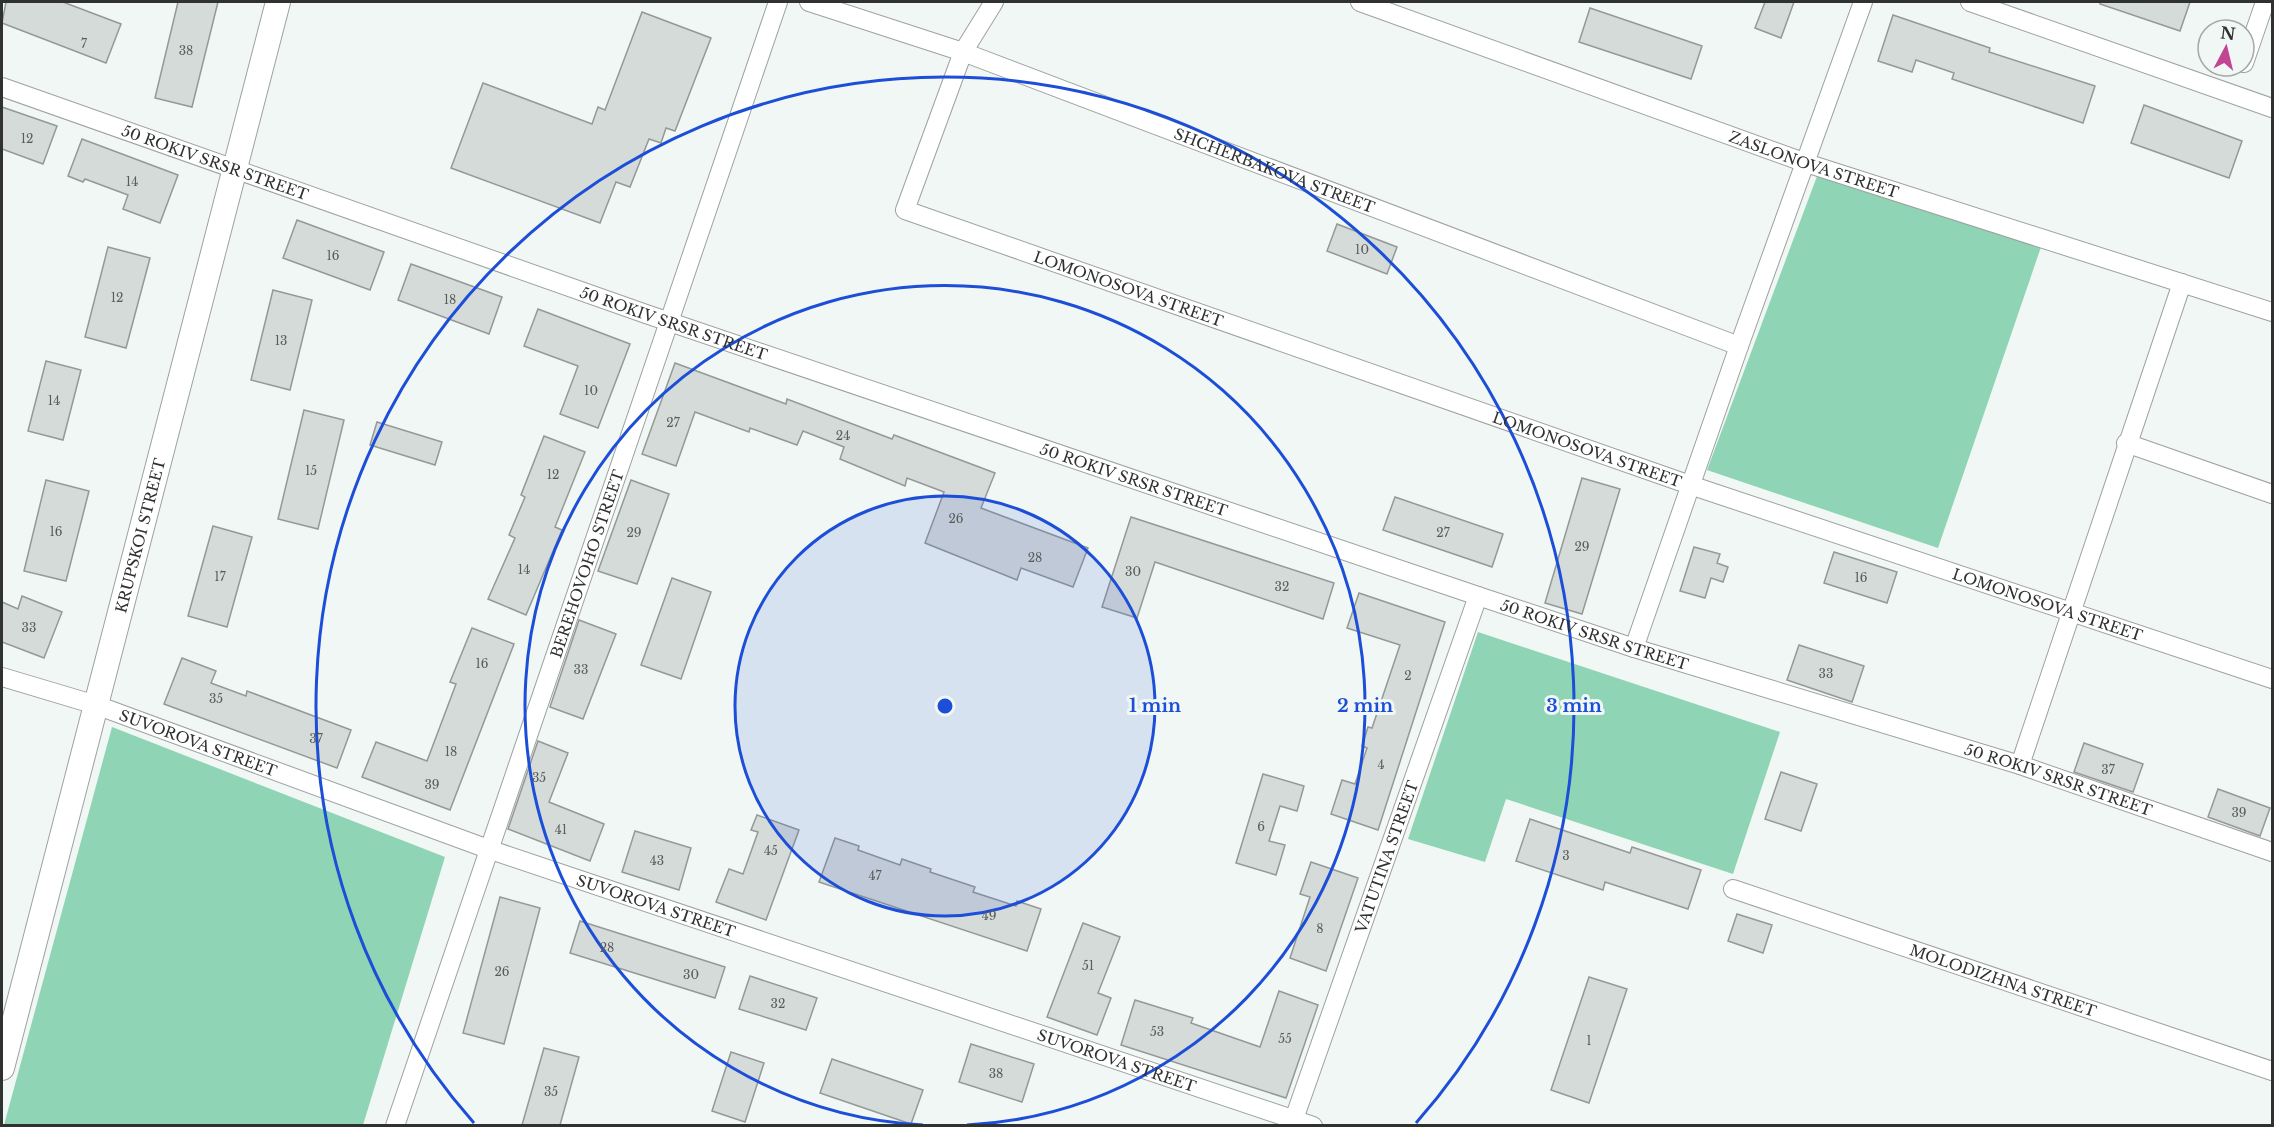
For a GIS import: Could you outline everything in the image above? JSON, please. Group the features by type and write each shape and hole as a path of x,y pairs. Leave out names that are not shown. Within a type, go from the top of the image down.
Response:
{"main road":[{"name":"KRUPSKOI STREET","path":"2,1068 278,2"}],"street":[{"name":"BEREHOVOHO STREET","path":"394,1125 778,2"},
{"name":"SHCHERBAKOVA STREET","path":"809,2 963,52 1739,346"},
{"path":"963,52 994,2"},
{"name":"ZASLONOVA STREET","path":"1360,2 1806,163 2272,312"},
{"path":"1634,648 1739,346 1863,2"},
{"path":"1970,2 2005,7 2272,108"},
{"path":"2256,28 2265,2"},
{"name":"LOMONOSOVA STREET","path":"963,52 905,210 1690,485 2070,613 2272,678"},
{"path":"2233,94 2239,78"},
{"name":"50 ROKIV SRSR STREET","path":"2,87 234,171 668,321 1478,596 1634,648 2020,765 2272,852"},
{"path":"2020,765 2126,443 2182,283"},
{"path":"2126,443 2272,494"},
{"name":"VATUTINA STREET","path":"1294,1119 1478,596"},
{"name":"SUVOROVA STREET","path":"2,677 96,705 488,849 1313,1125"},
{"name":"MOLODIZHNA STREET","path":"1733,889 2272,1071"}],"green space":[{"path":"1819,171 2042,244 1938,548 1707,470"},
{"path":"1478,632 1780,732 1733,874 1506,799 1485,862 1408,839"},
{"path":"112,727 445,857 363,1125 4,1125"}],"building":[{"path":"6,2 63,2 121,24 106,63 2,23"},
{"path":"178,2 218,2 192,107 155,98"},
{"path":"1765,2 1794,2 1781,38 1755,28"},
{"path":"2100,2 2190,2 2180,31 2100,4"},
{"path":"1590,8 1702,46 1691,79 1579,42"},
{"path":"642,12 711,38 675,131 666,128 661,143 649,139 630,187 616,182 600,223 451,168 483,83 592,124 598,107 605,110"},
{"path":"1893,15 1990,48 1989,52 2095,86 2083,123 1952,79 1954,73 1916,60 1912,72 1878,61"},
{"path":"2144,105 2242,141 2229,178 2131,143"},
{"path":"2,107 57,126 43,164 2,149"},
{"path":"82,139 178,175 160,223 123,209 128,195 85,179 83,182 68,176"},
{"path":"297,220 384,252 370,290 283,258"},
{"path":"1337,224 1397,247 1387,274 1327,251"},
{"path":"108,247 150,258 126,348 85,337"},
{"path":"411,264 502,297 489,334 398,300"},
{"path":"273,290 312,300 290,390 251,380"},
{"path":"538,309 630,344 598,428 560,414 578,366 524,346"},
{"path":"46,361 81,370 63,440 28,431"},
{"path":"675,363 786,404 787,399 892,439 894,435 995,473 981,508 1088,548 1073,587 1021,568 1017,580 925,543 944,492 907,478 905,486 840,459 844,447 803,431 797,445 750,428 749,432 695,412 676,466 642,454"},
{"path":"304,410 344,420 318,529 278,519"},
{"path":"377,422 442,442 435,465 370,445"},
{"path":"544,436 585,452 555,527 562,530 526,615 488,599 515,538 509,535 525,497 521,495"},
{"path":"1582,478 1620,489 1582,614 1545,603"},
{"path":"46,480 89,491 66,581 24,571"},
{"path":"631,480 669,494 637,584 598,571"},
{"path":"1395,497 1503,534 1492,567 1383,530"},
{"path":"1131,517 1334,583 1323,619 1155,562 1137,618 1102,607"},
{"path":"213,526 252,537 227,627 188,616"},
{"path":"1694,547 1720,554 1717,563 1728,567 1723,582 1711,578 1705,598 1680,591"},
{"path":"1834,552 1897,572 1887,603 1824,583"},
{"path":"672,578 711,592 681,679 641,665"},
{"path":"1359,593 1445,622 1378,830 1331,814 1342,780 1355,784 1367,748 1362,746 1368,727 1372,728 1400,645 1347,628"},
{"path":"22,596 62,612 44,658 2,642 2,602 18,609"},
{"path":"579,620 616,634 583,719 550,707"},
{"path":"472,628 514,644 450,810 362,777 376,742 427,761 456,684 450,682"},
{"path":"1799,645 1864,666 1852,702 1787,680"},
{"path":"182,658 216,671 211,683 246,696 247,691 351,730 337,768 164,704"},
{"path":"538,741 568,753 549,802 604,824 590,861 508,829"},
{"path":"2084,743 2143,764 2133,792 2074,772"},
{"path":"1781,772 1817,784 1801,831 1765,819"},
{"path":"1263,774 1304,786 1297,811 1280,806 1269,841 1285,845 1276,875 1236,863"},
{"path":"2218,789 2270,808 2260,836 2208,817"},
{"path":"757,815 799,830 766,920 716,902 729,869 743,874 758,832 751,830"},
{"path":"1530,819 1630,853 1632,847 1701,870 1688,909 1605,882 1603,890 1516,861"},
{"path":"635,831 691,848 679,890 622,872"},
{"path":"835,838 859,846 858,850 900,865 902,859 931,869 930,872 975,887 973,892 1016,906 1017,901 1041,909 1027,951 819,882"},
{"path":"1311,862 1358,878 1326,971 1290,958 1310,897 1300,894"},
{"path":"500,897 540,908 504,1044 463,1033"},
{"path":"1737,914 1772,925 1763,953 1728,941"},
{"path":"580,921 725,967 715,998 570,953"},
{"path":"1083,923 1120,937 1098,993 1111,998 1097,1035 1047,1017"},
{"path":"750,976 817,998 806,1030 739,1009"},
{"path":"1589,977 1627,989 1589,1103 1551,1090"},
{"path":"1279,991 1318,1005 1286,1098 1121,1045 1135,1000 1193,1018 1191,1023 1260,1047"},
{"path":"971,1044 1034,1064 1022,1102 959,1082"},
{"path":"544,1048 579,1057 560,1125 522,1125"},
{"path":"731,1052 764,1063 745,1122 712,1111"},
{"path":"832,1059 923,1090 911,1124 820,1093"}]}
